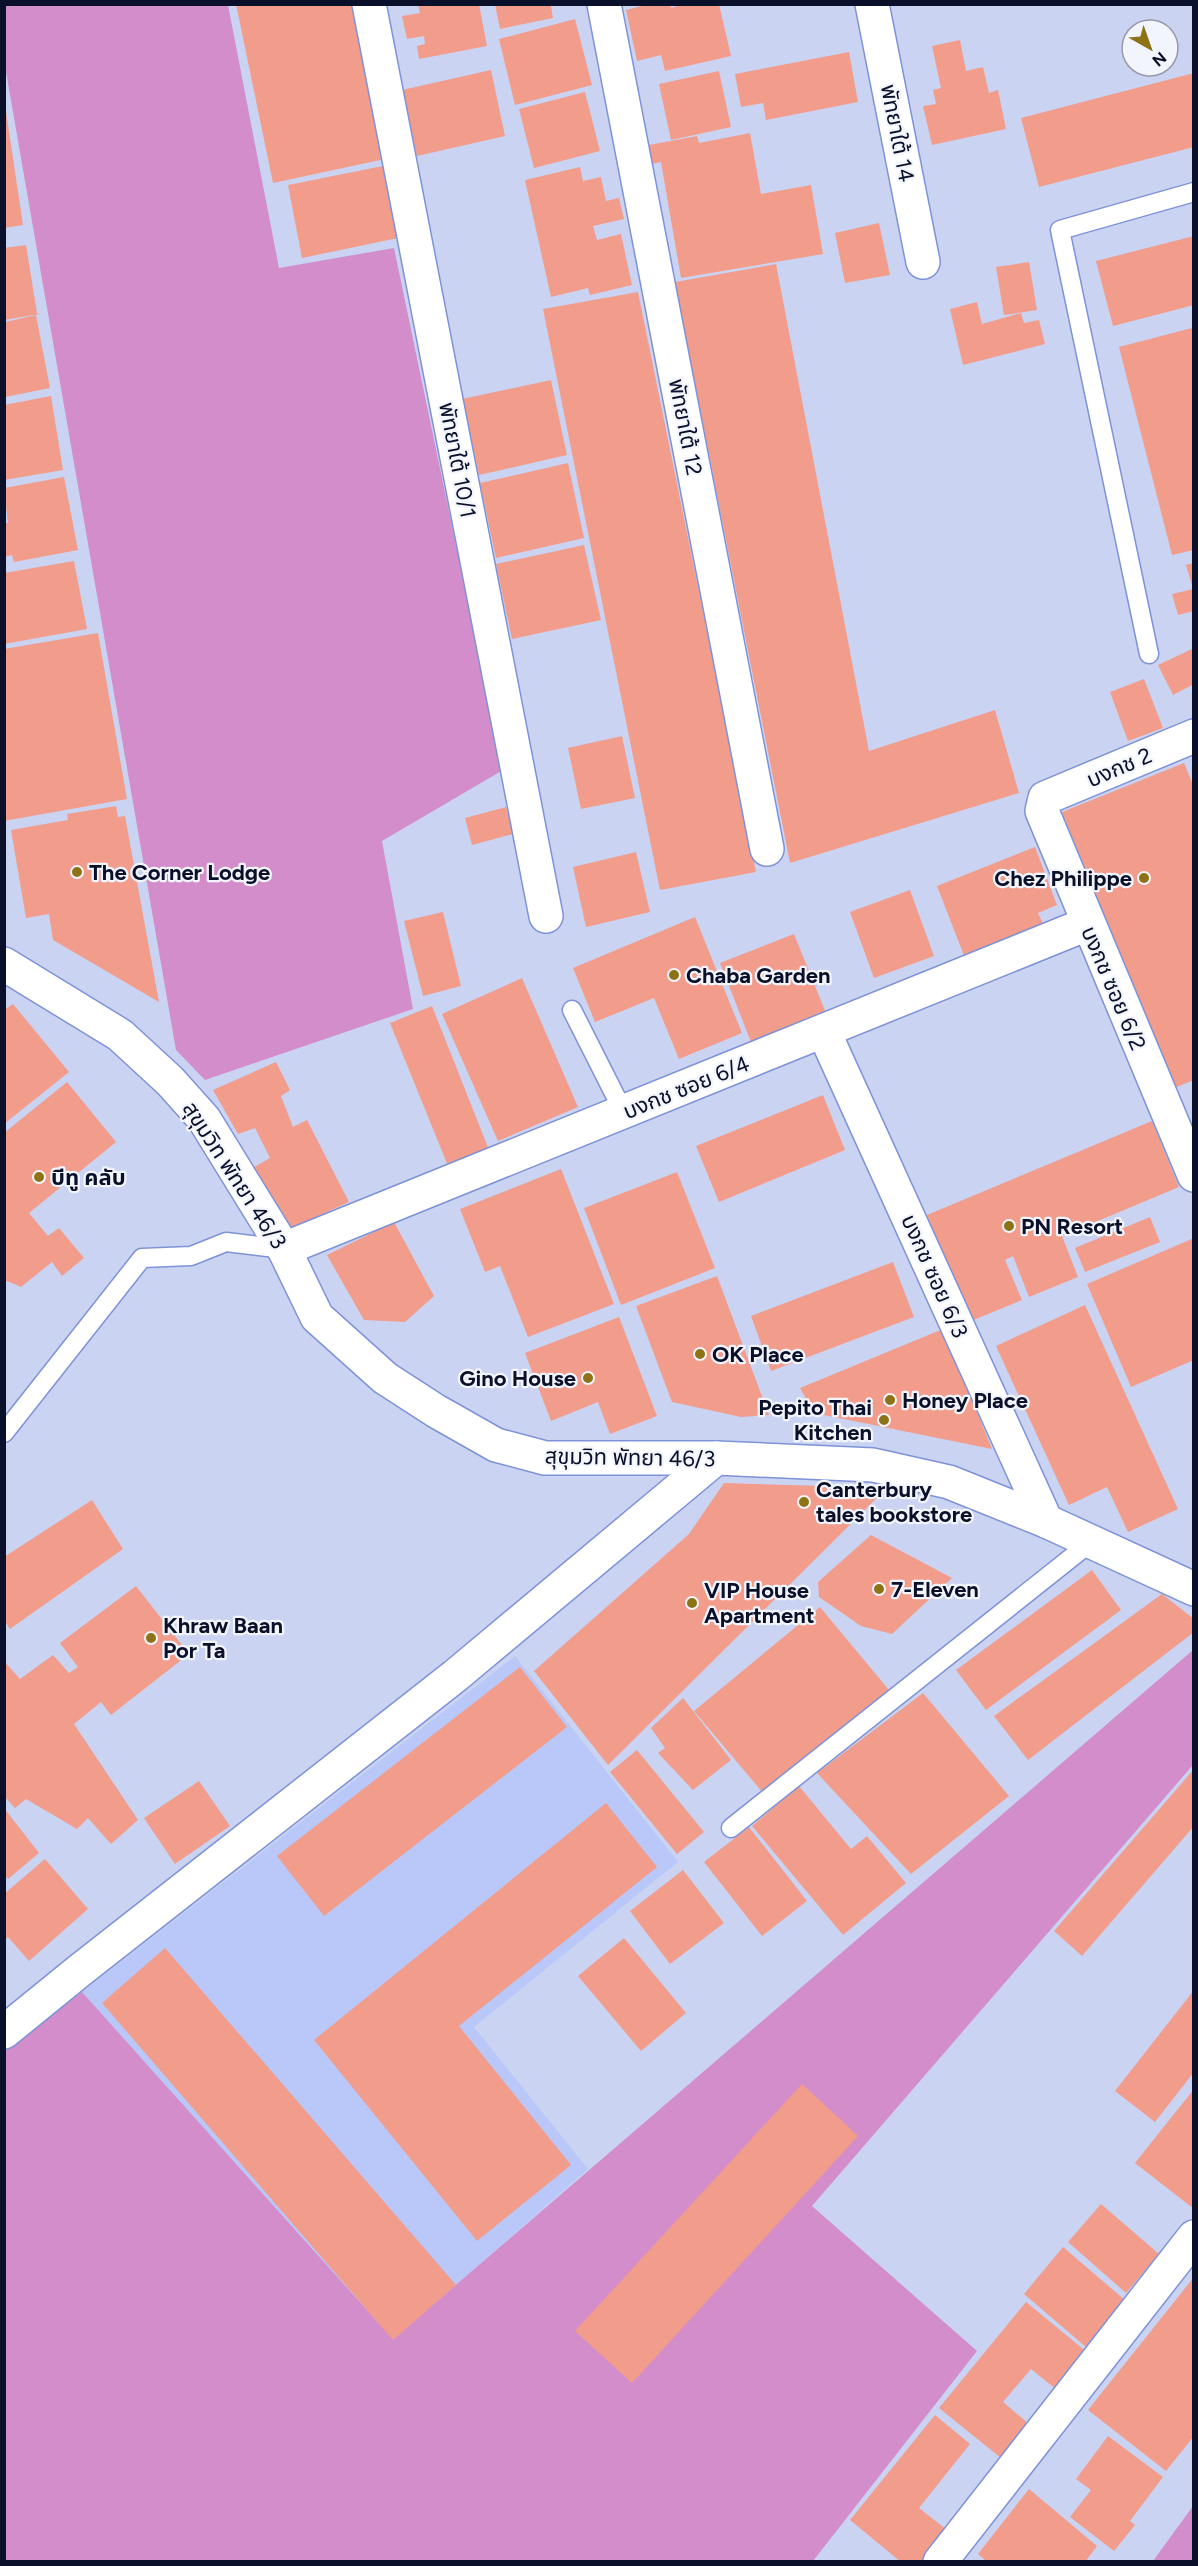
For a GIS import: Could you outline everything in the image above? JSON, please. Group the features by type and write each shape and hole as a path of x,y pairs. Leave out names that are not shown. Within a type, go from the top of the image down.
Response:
{"street":[{"name":"พัทยาใต้ 10/1","path":"369,4 546,916"},
{"name":"พัทยาใต้ 12","path":"604,4 767,849"},
{"name":"พัทยาใต้ 14","path":"872,4 923,262"},
{"name":"บงกช 2","path":"1045,798 1194,736"},
{"name":"บงกช ซอย 6/2","path":"1045,798 1042,811 1087,924 1194,1175"},
{"name":"บงกช ซอย 6/4","path":"284,1249 1087,924"},
{"name":"สุขุมวิท พัทยา 46/3","path":"4,964 120,1035 170,1081 204,1119 284,1249 317,1317 385,1378 496,1445 545,1458 716,1458 873,1465 949,1482 1046,1521 1194,1589"},
{"name":"บงกช ซอย 6/3","path":"824,1032 1046,1521"},
{"path":"4,2032 455,1676 716,1458"},
{"path":"940,2562 1194,2237"}],"lane":[{"path":"1149,654 1060,230 1194,192"},
{"path":"572,1010 623,1112"},
{"path":"4,1433 142,1258 191,1256 226,1242 284,1249"},
{"path":"731,1828 1091,1542"}],"shaded area":[{"path":"4,5 228,5 279,268 394,248 503,770 382,841 413,1009 205,1080 176,1050 5,66"},
{"path":"1193,1650 1193,1765 812,2206 977,2351 813,2561 5,2561 5,2051 82,1992 393,2339"},
{"path":"515,1656 678,1862 474,2027 588,2169 393,2340 82,1992"},
{"path":"1193,2506 1193,2561 1153,2561"}],"building":[{"path":"236,4 353,4 385,159 273,183"},
{"path":"418,4 479,4 487,46 419,59 417,46 425,44 424,36 407,39 402,16 420,13"},
{"path":"495,4 555,4 551,6 553,18 500,29"},
{"path":"650,4 670,4 671,8 684,4 719,4 731,56 665,71 661,55 637,61 626,10"},
{"path":"575,19 592,85 515,105 499,39"},
{"path":"960,40 966,71 983,67 989,93 998,90 1006,129 932,145 923,106 936,104 933,90 941,88 932,46"},
{"path":"849,52 858,102 766,120 763,103 741,107 735,74"},
{"path":"491,70 505,136 417,156 402,90"},
{"path":"719,71 731,127 671,140 659,84"},
{"path":"1194,73 1194,147 1039,187 1021,118"},
{"path":"585,92 600,151 534,168 519,109"},
{"path":"4,98 23,225 4,228"},
{"path":"750,133 761,194 811,185 823,254 681,278 661,162 652,164 649,145 697,136 699,143"},
{"path":"383,166 398,238 302,258 288,185"},
{"path":"580,167 583,181 601,177 606,201 619,198 624,219 593,226 597,240 621,234 632,285 590,295 588,288 551,297 525,180"},
{"path":"879,223 890,275 845,283 835,233"},
{"path":"1194,236 1194,305 1113,326 1096,261"},
{"path":"26,245 37,313 40,314 4,320 4,248"},
{"path":"1029,262 1037,310 1004,315 996,267"},
{"path":"776,264 869,751 995,710 1019,793 790,863 675,282"},
{"path":"638,292 756,872 660,890 543,309"},
{"path":"977,302 982,324 1021,313 1024,323 1039,320 1045,344 963,365 950,309"},
{"path":"36,315 50,388 5,397 5,322"},
{"path":"1192,328 1194,550 1172,555 1119,347"},
{"path":"551,380 567,455 479,475 462,399"},
{"path":"51,396 63,470 4,480 4,405"},
{"path":"568,463 584,538 496,558 480,483"},
{"path":"64,477 78,550 14,562 12,555 4,557 4,523 8,523 4,488"},
{"path":"584,545 601,620 512,639 496,564"},
{"path":"74,561 87,629 4,644 4,573"},
{"path":"1194,563 1194,611 1178,615 1172,594 1193,589 1186,565"},
{"path":"98,633 127,799 4,821 4,649"},
{"path":"1194,648 1194,684 1173,695 1158,665"},
{"path":"1144,679 1163,728 1128,741 1110,692"},
{"path":"622,736 635,798 581,809 568,748"},
{"path":"1184,763 1194,787 1194,1080 1169,1090 1097,916 1104,914 1062,812"},
{"name":"The Corner Lodge","path":"116,806 118,817 125,816 159,1002 53,940 49,914 26,918 11,830 68,820 67,814"},
{"path":"506,807 513,834 472,845 465,818"},
{"path":"1035,847 1057,905 1038,913 1045,928 965,958 937,886"},
{"path":"636,852 650,912 586,927 573,867"},
{"path":"910,890 934,956 874,978 850,912"},
{"path":"443,912 461,986 423,996 404,921"},
{"path":"695,917 742,1033 679,1059 654,998 595,1022 573,968"},
{"path":"794,934 826,1013 751,1042 720,963"},
{"path":"522,978 578,1107 498,1141 442,1014"},
{"path":"13,1004 69,1072 4,1124 4,1010"},
{"path":"432,1006 489,1150 448,1166 390,1023"},
{"path":"276,1062 290,1090 281,1096 293,1127 307,1120 349,1202 292,1228 252,1168 270,1158 255,1128 238,1134 213,1090"},
{"name":"บีทู คลับ","path":"67,1082 116,1142 29,1213 48,1236 59,1228 84,1258 62,1276 52,1262 21,1287 7,1281 4,1283 4,1133"},
{"path":"823,1095 845,1150 719,1202 696,1146"},
{"name":"PN Resort","path":"1152,1121 1179,1187 1062,1236 1078,1277 1029,1297 1013,1256 1005,1260 1022,1300 971,1321 927,1215"},
{"path":"561,1169 614,1304 528,1337 500,1266 485,1272 460,1209"},
{"path":"677,1172 715,1268 621,1305 584,1208"},
{"path":"1150,1217 1160,1242 1085,1272 1075,1248"},
{"path":"394,1222 434,1296 405,1322 364,1320 327,1255"},
{"path":"1194,1238 1194,1360 1131,1387 1087,1284"},
{"path":"893,1262 914,1317 771,1371 751,1316"},
{"name":"OK Place","path":"717,1276 769,1415 741,1417 672,1402 636,1306"},
{"path":"1085,1305 1178,1509 1128,1532 1107,1487 1069,1505 996,1346"},
{"name":"Gino House","path":"619,1317 657,1416 610,1434 598,1402 551,1421 525,1353"},
{"name":"Honey Place","path":"943,1329 992,1449 814,1413 800,1388"},
{"name":"VIP House Apartment","path":"724,1483 859,1487 883,1492 608,1765 534,1671 689,1534"},
{"path":"92,1500 123,1549 10,1629 4,1620 4,1557"},
{"name":"7-Eleven","path":"871,1535 952,1578 892,1634 861,1626 819,1597 818,1582"},
{"path":"1092,1570 1121,1610 986,1710 956,1670"},
{"path":"136,1586 189,1654 111,1715 101,1702 74,1724 138,1820 111,1844 88,1818 77,1829 26,1799 15,1808 4,1796 4,1661 20,1679 53,1655 69,1673 78,1667 60,1643"},
{"path":"1162,1594 1194,1619 1194,1632 1028,1760 994,1716"},
{"path":"820,1607 889,1690 764,1794 694,1711"},
{"path":"520,1667 567,1727 324,1916 277,1856"},
{"path":"923,1693 1009,1796 911,1874 817,1773"},
{"path":"683,1698 731,1760 693,1790 658,1753 665,1748 651,1728"},
{"path":"637,1750 704,1832 677,1854 610,1772"},
{"path":"1194,1769 1194,1826 1082,1956 1054,1931"},
{"path":"199,1781 230,1826 175,1864 144,1818"},
{"path":"799,1786 851,1849 867,1836 906,1883 843,1935 752,1826"},
{"path":"606,1803 657,1867 459,2026 571,2165 477,2241 314,2040"},
{"path":"4,1808 39,1853 8,1879 4,1874"},
{"path":"749,1827 807,1901 762,1936 704,1862"},
{"path":"45,1859 88,1909 29,1961 8,1937 4,1940 4,1894"},
{"path":"683,1870 724,1923 670,1964 630,1911"},
{"path":"624,1938 686,2013 641,2051 578,1976"},
{"path":"165,1948 456,2285 393,2340 102,2003"},
{"path":"1194,1990 1194,2072 1155,2122 1115,2091"},
{"path":"802,2084 858,2136 632,2383 575,2331"},
{"path":"1194,2089 1194,2209 1135,2163"},
{"path":"1101,2204 1159,2254 1126,2293 1068,2242"},
{"path":"1063,2247 1126,2301 1086,2347 1024,2294"},
{"path":"1194,2277 1194,2436 1166,2471 1088,2410"},
{"path":"1026,2302 1088,2353 1057,2390 1031,2369 1003,2402 1029,2424 1001,2458 939,2408"},
{"path":"935,2415 970,2444 919,2508 947,2530 922,2562 901,2562 850,2520"},
{"path":"1108,2436 1163,2477 1130,2521 1135,2525 1114,2551 1070,2517 1091,2490 1076,2479"},
{"path":"1029,2489 1097,2546 1085,2562 987,2562 978,2554"}],"place":[{"name":"The Corner Lodge","path":"77,872"},
{"name":"Chez Philippe","path":"1144,878"},
{"name":"Chaba Garden","path":"674,975"},
{"name":"บีทู คลับ","path":"39,1177"},
{"name":"PN Resort","path":"1009,1226"},
{"name":"OK Place","path":"700,1354"},
{"name":"Gino House","path":"588,1378"},
{"name":"Honey Place","path":"890,1400"},
{"name":"Pepito Thai Kitchen","path":"884,1420"},
{"name":"Canterbury tales bookstore","path":"804,1502"},
{"name":"7-Eleven","path":"879,1589"},
{"name":"VIP House Apartment","path":"692,1603"},
{"name":"Khraw Baan Por Ta","path":"151,1638"}]}
